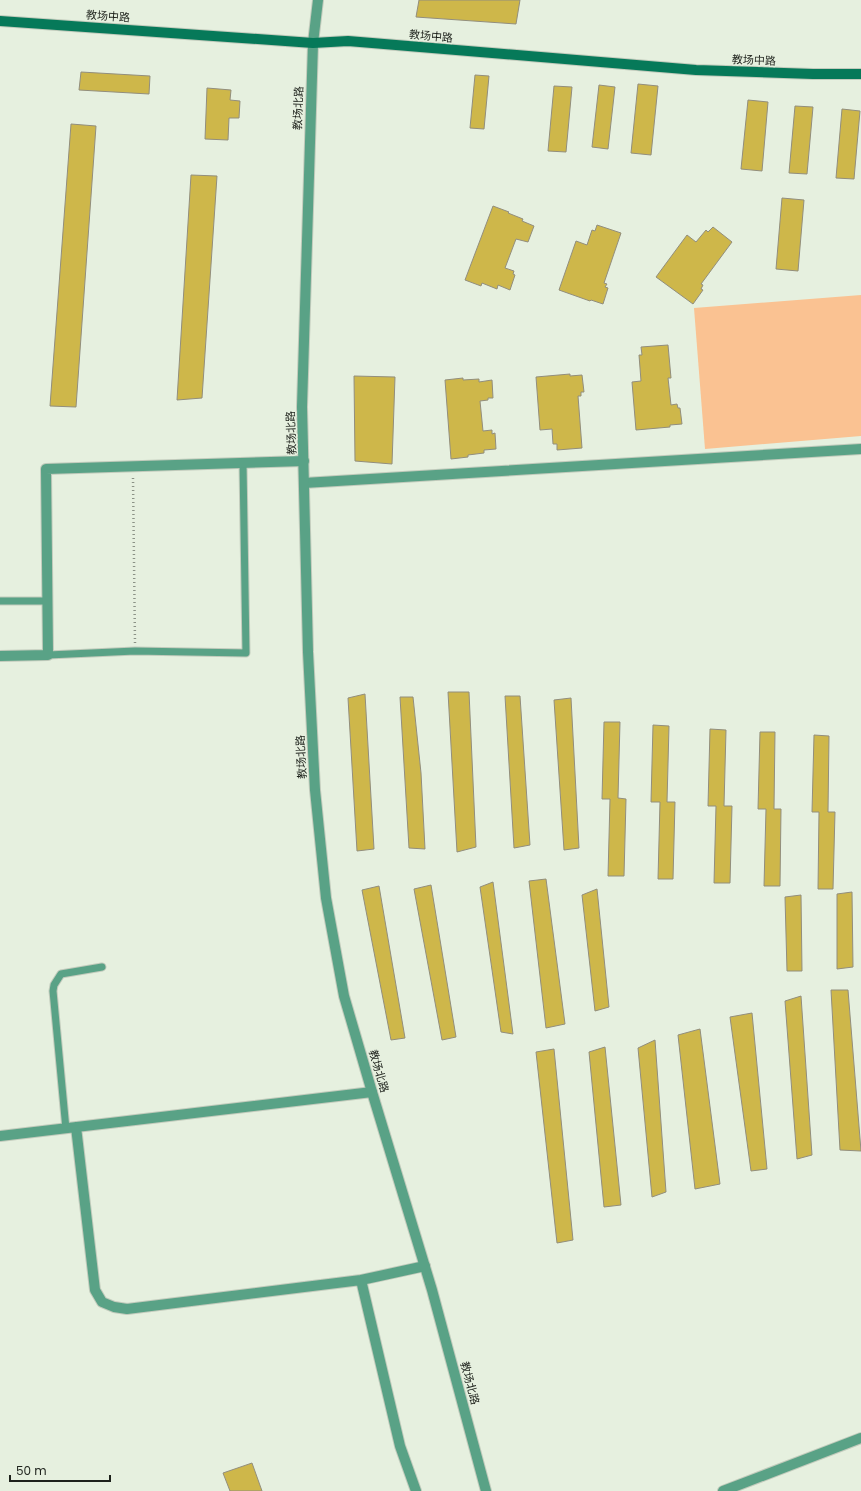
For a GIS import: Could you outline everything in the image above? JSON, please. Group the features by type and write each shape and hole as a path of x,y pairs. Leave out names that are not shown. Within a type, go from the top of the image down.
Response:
{"main road":[{"name":"教场中路","path":"0,21 312,43 348,41 696,70 861,74"}],"street":[{"name":"教场北路","path":"318,0 312,43 302,407 308,652 315,790 326,898 344,996 425,1266 486,1491"},
{"path":"304,483 861,449"},
{"path":"0,656 48,655 46,469 304,461"},
{"path":"0,1136 372,1092"},
{"path":"71,1128 95,1290 102,1302 114,1307 127,1309 361,1280 425,1266"},
{"path":"361,1280 400,1446 416,1491"},
{"path":"723,1491 861,1438"}],"lane":[{"path":"48,655 135,651 246,653 243,464"},
{"path":"0,601 47,601"},
{"path":"71,1128 53,991 54,985 62,974 102,967"}],"path":[{"path":"133,467 135,651"}],"shaded area":[{"path":"861,295 861,436 705,449 694,308"}],"building":[{"path":"419,0 520,0 516,24 416,17"},
{"path":"81,72 150,76 149,94 79,90"},
{"path":"475,75 489,76 484,129 470,128"},
{"path":"638,84 658,86 651,155 631,153"},
{"path":"599,85 615,87 608,149 592,147"},
{"path":"554,86 572,87 566,152 548,151"},
{"path":"207,88 231,90 230,100 240,101 239,118 229,118 228,140 205,139"},
{"path":"748,100 768,102 762,171 741,169"},
{"path":"795,106 813,107 807,174 789,173"},
{"path":"842,109 860,111 854,179 836,178"},
{"path":"71,124 96,126 76,407 50,406"},
{"path":"191,175 217,176 202,398 177,400"},
{"path":"782,198 804,200 798,271 776,269"},
{"path":"493,206 509,212 508,213 523,219 522,221 534,226 528,242 516,239 505,268 514,271 513,274 515,275 510,290 498,285 497,289 482,283 481,286 465,280"},
{"path":"597,225 621,233 604,283 607,284 605,287 608,288 603,304 559,290 576,241 587,245 592,230 595,231"},
{"path":"713,227 732,242 701,284 703,285 701,289 703,290 693,304 656,277 687,235 696,242 706,230 708,232"},
{"path":"668,345 671,378 668,378 671,405 677,404 678,408 680,408 682,424 670,425 670,427 636,430 632,382 641,381 639,355 642,355 641,347"},
{"path":"570,374 570,376 582,375 584,392 581,392 581,396 578,396 582,448 557,450 557,444 553,444 552,429 540,430 536,377"},
{"path":"354,376 395,377 392,464 355,461"},
{"path":"463,378 463,380 479,379 479,382 492,380 493,398 480,401 483,431 492,430 492,434 495,433 496,449 484,450 484,453 468,455 468,457 451,459 445,380"},
{"path":"448,692 469,692 476,847 457,852"},
{"path":"365,694 374,849 357,851 348,698"},
{"path":"505,696 520,696 530,845 514,848"},
{"path":"400,697 413,697 421,773 425,849 409,848"},
{"path":"571,698 579,848 564,850 554,700"},
{"path":"604,722 620,722 618,798 626,799 624,876 608,876 610,799 602,799"},
{"path":"653,725 669,726 667,802 675,802 673,879 658,879 660,802 651,802"},
{"path":"710,729 726,730 724,806 732,806 730,883 714,883 716,806 708,806"},
{"path":"760,732 775,732 774,809 781,809 780,886 764,886 766,809 758,809"},
{"path":"814,735 829,736 828,812 835,812 833,889 818,889 819,812 812,812"},
{"path":"546,879 565,1024 546,1028 529,881"},
{"path":"493,882 513,1034 501,1032 480,887"},
{"path":"431,885 456,1037 442,1040 414,889"},
{"path":"379,886 405,1038 391,1040 362,890"},
{"path":"597,889 609,1007 595,1011 582,895"},
{"path":"852,892 853,967 837,969 837,894"},
{"path":"801,895 802,971 787,971 785,897"},
{"path":"831,990 848,990 861,1151 840,1150"},
{"path":"801,996 812,1155 797,1159 785,1001"},
{"path":"752,1013 767,1169 751,1171 730,1017"},
{"path":"700,1029 720,1184 695,1189 678,1035"},
{"path":"655,1040 666,1192 652,1197 638,1048"},
{"path":"605,1047 621,1205 604,1207 589,1052"},
{"path":"554,1049 573,1240 557,1243 536,1052"},
{"path":"252,1463 262,1491 230,1491 223,1473"}]}
